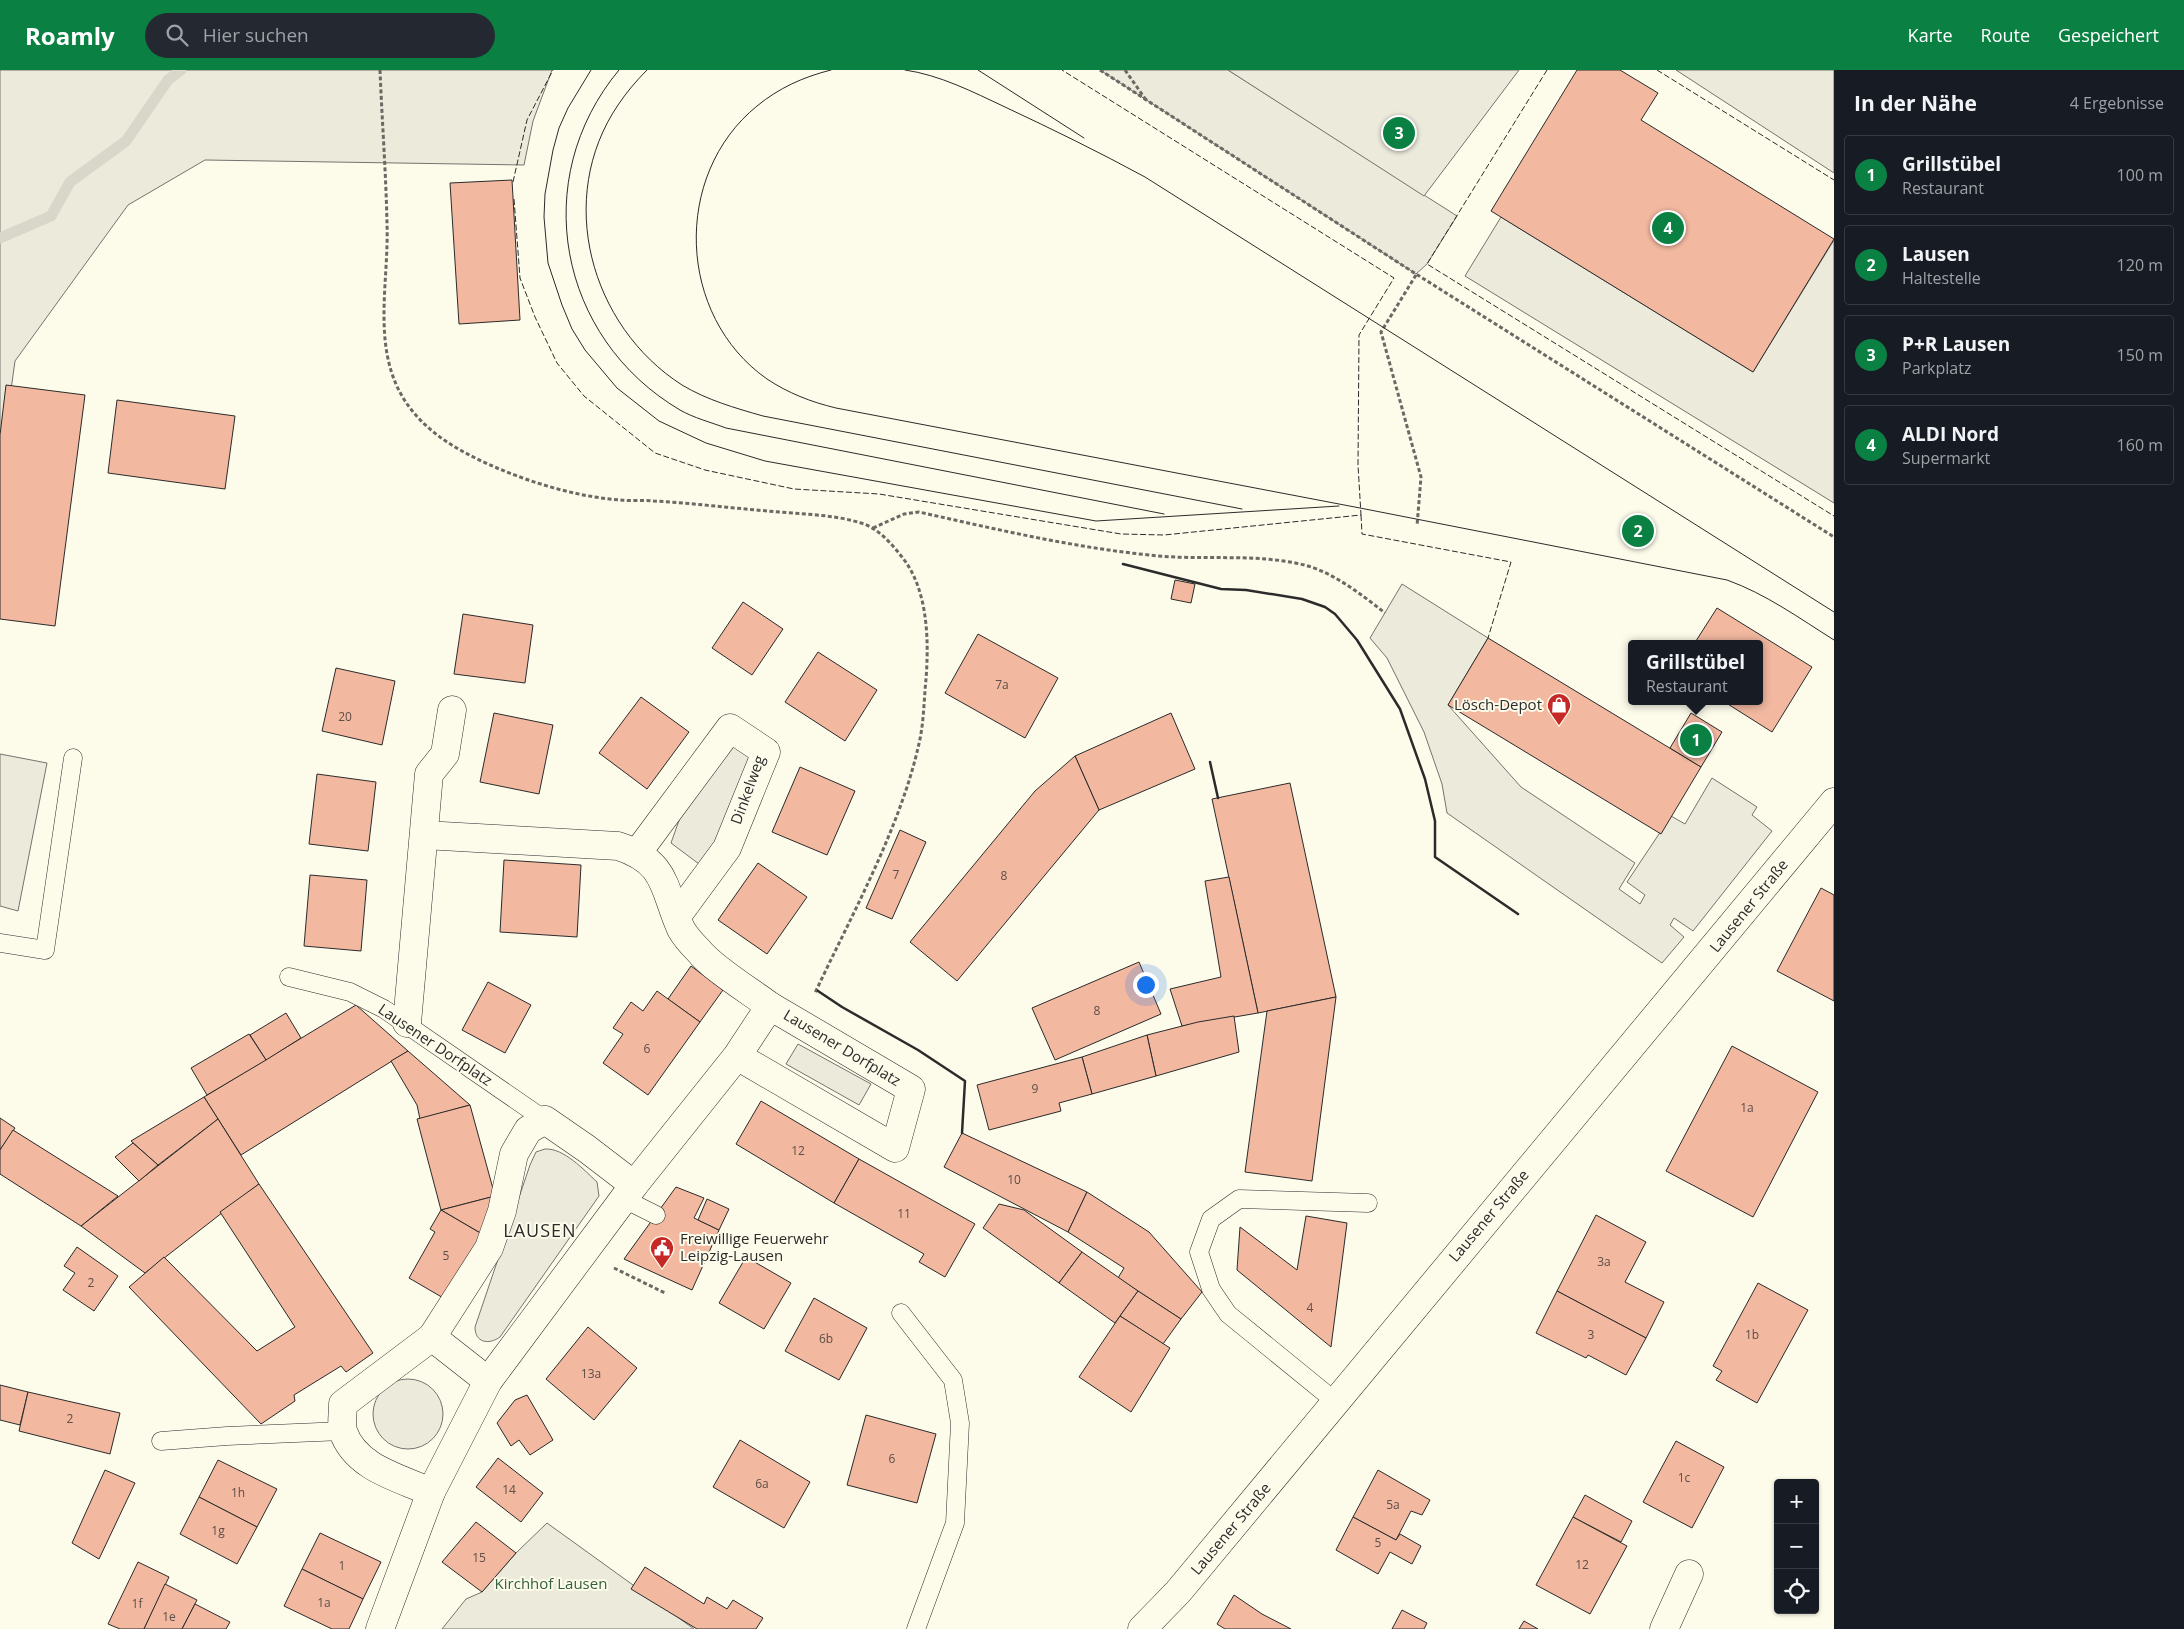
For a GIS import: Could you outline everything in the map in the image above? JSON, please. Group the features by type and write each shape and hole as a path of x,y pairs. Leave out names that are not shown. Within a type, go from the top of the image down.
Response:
{"street":[{"path":"407,1023 429,774 445,754 452,710"},
{"name":"Dinkelweg","path":"638,852 730,728 766,752 727,848 677,916"},
{"name":"Lausener Straße","path":"1142,1629 1178,1592 1541,1154 1651,1025 1834,802"},
{"path":"424,835 618,846 638,852 654,867 670,894 682,930 700,953 770,1006"},
{"name":"Lausener Dorfplatz","path":"380,1629 431,1492 488,1381 629,1192 737,1056 770,1006 910,1088 895,1148 737,1056"},
{"name":"Lausener Dorfplatz","path":"545,1120 588,1149 629,1192"},
{"path":"431,1492 382,1471 358,1457 343,1431 343,1404 432,1337 488,1248 502,1211 514,1154 528,1130 545,1120"},
{"path":"432,1337 488,1381"},
{"path":"1664,1629 1690,1574"}],"lane":[{"path":"0,943 45,950 73,758"},
{"name":"Lausener Dorfplatz","path":"289,977 350,992 384,1008 545,1120"},
{"path":"629,1192 656,1215"},
{"path":"1336,1402 1228,1314 1211,1289 1199,1252 1211,1219 1239,1199 1368,1203"},
{"path":"901,1313 953,1380 960,1423 955,1523 916,1629"},
{"path":"161,1441 343,1431"}],"path":[{"path":"380,70 387,228 384,332 389,364 403,397 430,430 467,455 514,475 566,490 619,500 653,501 811,515 861,523 874,528 894,546 909,566 918,586 928,633 924,716 919,743 894,825 810,1003 798,1022"},
{"path":"1100,70 1416,274 1834,537"},
{"path":"1125,70 1148,102"},
{"path":"1416,274 1381,332 1421,477 1417,526"},
{"path":"874,528 904,514 919,512 1053,542 1151,556 1265,560 1301,564 1324,573 1385,613"},
{"path":"583,1254 665,1293"}],"green space":[{"path":"0,70 552,70 533,121 524,165 205,160 128,205 15,361 0,469"},
{"path":"1100,70 1228,70 1457,216 1427,264 1416,274"},
{"path":"733,740 752,753 715,842 699,864 671,843 682,812"},
{"path":"0,754 47,763 18,911 0,906"},
{"path":"798,1044 871,1084 859,1105 786,1064"},
{"path":"545,1149 559,1152 580,1166 597,1182 599,1196 500,1337 496,1340 483,1341 477,1336 475,1327 530,1165 536,1152"},
{"path":"401,1379 415,1379 428,1385 437,1394 443,1407 441,1427 433,1439 415,1449 401,1449 388,1443 379,1434 373,1421 373,1407 379,1394 388,1385"},
{"name":"Kirchhof Lausen","path":"547,1523 694,1629 442,1629 466,1599 482,1592 516,1553"}],"shaded area":[{"path":"1228,70 1519,70 1424,196"},
{"path":"1676,70 1834,70 1834,173"},
{"path":"1501,217 1753,372 1834,240 1834,503 1465,276"},
{"path":"1402,584 1488,638 1448,705 1521,787 1635,863 1619,889 1640,904 1645,895 1627,882 1671,816 1685,824 1712,778 1757,807 1752,815 1772,831 1693,931 1674,918 1670,925 1684,937 1662,963 1447,813 1442,784 1424,732 1387,658 1370,638"}],"building":[{"path":"1577,70 1620,70 1658,93 1641,120 1834,239 1753,372 1491,211"},
{"path":"512,180 520,320 459,324 450,183"},
{"path":"6,385 85,395 55,626 0,619 0,435"},
{"path":"117,400 235,416 225,489 108,473"},
{"path":"1175,580 1195,584 1191,603 1171,599"},
{"path":"743,602 783,629 752,675 712,648"},
{"path":"1717,608 1812,667 1772,732 1729,705 1763,705 1763,640 1697,640"},
{"path":"463,614 533,625 525,683 454,674"},
{"path":"978,634 1058,678 1025,738 945,693"},
{"name":"Lösch-Depot","path":"1488,638 1701,767 1661,834 1448,705"},
{"path":"818,652 877,690 845,741 785,702"},
{"path":"336,668 395,681 382,745 322,731"},
{"path":"641,697 689,732 647,789 599,753"},
{"path":"494,713 553,725 539,794 480,782"},
{"path":"1171,713 1195,769 1099,810 1075,756"},
{"path":"1691,713 1722,732 1701,767 1670,748"},
{"path":"1075,756 1099,810 957,981 910,942 1035,791"},
{"path":"800,767 855,791 827,855 772,832"},
{"path":"317,774 376,782 368,851 309,844"},
{"path":"1290,783 1336,997 1258,1013 1212,799"},
{"path":"900,830 926,842 892,919 866,908"},
{"path":"504,860 581,865 577,937 500,932"},
{"path":"758,863 807,897 767,954 718,920"},
{"path":"310,875 367,880 361,951 304,946"},
{"path":"1229,877 1258,1013 1182,1026 1170,989 1221,977 1205,881"},
{"path":"1821,888 1834,895 1834,1001 1777,971"},
{"path":"1139,962 1161,1014 1055,1060 1032,1008"},
{"path":"691,966 723,990 700,1022 668,999"},
{"path":"488,982 531,1005 505,1053 462,1030"},
{"path":"657,991 700,1022 648,1095 603,1063 623,1034 613,1028 631,1002 643,1011"},
{"path":"1336,997 1312,1181 1245,1172 1267,1011"},
{"path":"356,1005 408,1051 241,1155 204,1097"},
{"path":"286,1013 301,1038 266,1060 250,1035"},
{"path":"1234,1016 1239,1052 1156,1076 1147,1035 1198,1022"},
{"path":"249,1034 266,1060 207,1095 191,1068"},
{"path":"1147,1035 1156,1076 1092,1094 1082,1057"},
{"path":"1732,1046 1818,1092 1753,1217 1666,1171"},
{"path":"408,1051 470,1105 420,1119 417,1105 391,1061"},
{"path":"1082,1057 1092,1094 1059,1103 1061,1111 989,1130 977,1085"},
{"path":"204,1097 218,1119 158,1165 131,1141"},
{"path":"761,1101 859,1159 834,1203 736,1144"},
{"path":"470,1105 495,1196 441,1210 417,1119"},
{"path":"0,1118 15,1128 0,1150"},
{"path":"218,1119 259,1184 145,1273 81,1226"},
{"path":"13,1130 118,1196 81,1226 0,1174 0,1150"},
{"path":"962,1133 1087,1192 1068,1232 944,1167"},
{"path":"133,1143 158,1165 139,1181 115,1157"},
{"path":"859,1159 975,1224 945,1277 919,1262 924,1254 834,1203"},
{"path":"259,1184 373,1353 346,1372 341,1366 294,1395 295,1401 261,1424 129,1287 164,1257 257,1351 295,1327 220,1212"},
{"path":"676,1187 704,1198 694,1218 719,1230 692,1290 624,1259"},
{"path":"1087,1192 1149,1232 1202,1292 1181,1319 1118,1278 1124,1268 1068,1232"},
{"path":"495,1196 482,1234 441,1210"},
{"path":"707,1199 729,1209 719,1230 698,1220"},
{"path":"999,1204 1024,1210 1082,1252 1059,1283 983,1228"},
{"path":"441,1210 482,1234 445,1299 409,1278 435,1232 430,1229"},
{"path":"1596,1215 1646,1242 1625,1282 1664,1302 1646,1338 1557,1291"},
{"path":"1306,1216 1347,1223 1331,1347 1237,1270 1240,1227 1297,1270"},
{"path":"77,1247 118,1276 94,1311 63,1290 75,1273 64,1266"},
{"path":"1082,1252 1138,1291 1115,1323 1059,1283"},
{"path":"746,1257 791,1283 764,1329 719,1303"},
{"path":"1758,1283 1808,1310 1757,1403 1716,1380 1722,1371 1713,1366"},
{"path":"1138,1291 1181,1319 1163,1344 1120,1316"},
{"path":"1557,1291 1646,1338 1626,1375 1588,1355 1586,1358 1536,1333"},
{"path":"814,1298 867,1328 839,1380 785,1351"},
{"path":"1120,1316 1170,1348 1131,1412 1079,1377"},
{"path":"588,1327 637,1368 594,1420 546,1379"},
{"path":"0,1385 28,1392 20,1425 0,1420"},
{"path":"28,1392 120,1413 110,1454 19,1431"},
{"path":"527,1395 553,1440 530,1455 519,1440 511,1446 497,1423 515,1400"},
{"path":"866,1415 936,1434 917,1503 847,1485"},
{"path":"740,1440 810,1482 784,1528 713,1487"},
{"path":"1676,1441 1724,1467 1692,1528 1643,1502"},
{"path":"498,1458 543,1493 521,1522 476,1487"},
{"path":"218,1460 277,1489 257,1527 199,1497"},
{"path":"105,1470 135,1483 99,1559 72,1543"},
{"path":"1378,1470 1430,1500 1422,1515 1411,1511 1396,1540 1353,1517"},
{"path":"1585,1495 1632,1521 1621,1542 1573,1517"},
{"path":"199,1497 257,1527 237,1564 180,1534"},
{"path":"1353,1517 1396,1540 1400,1534 1421,1546 1412,1564 1390,1552 1378,1574 1336,1550"},
{"path":"1573,1517 1627,1546 1590,1614 1536,1585"},
{"path":"476,1522 516,1553 482,1592 442,1562"},
{"path":"320,1533 381,1562 363,1599 302,1569"},
{"path":"138,1562 169,1577 144,1629 120,1629 108,1624"},
{"path":"645,1567 704,1604 707,1597 727,1609 733,1600 763,1618 756,1629 697,1629 631,1589"},
{"path":"302,1569 363,1599 349,1629 332,1629 284,1606"},
{"path":"165,1584 197,1600 182,1629 144,1629"},
{"path":"1234,1595 1262,1614 1291,1629 1225,1629 1217,1624"},
{"path":"195,1604 230,1622 226,1629 182,1629"},
{"path":"1402,1610 1427,1623 1424,1629 1392,1629"},
{"path":"1524,1621 1538,1629 1519,1629"}],"waterway":[{"path":"0,238 51,216 70,182 126,141 168,80 181,70"}],"tram line":[{"path":"591,70 568,108 559,128 553,150 545,194 544,217 548,263 572,329 585,350 617,388 659,421 706,443 765,461 1096,521 1339,506"},
{"path":"619,70 590,113 573,159 566,206 570,254 583,300 606,342 639,379 680,410 696,418 726,428 1164,514"},
{"path":"647,70 618,105 599,141 588,180 586,219 592,258 605,295 624,329 650,360 682,385 711,399 763,416 1242,509"},
{"path":"831,70 792,84 757,106 729,135 710,169 699,206 696,245 702,283 716,319 737,352 767,379 783,389 836,408 1727,580 1769,599 1834,640"},
{"path":"905,70 944,80 969,90 1023,115 1145,177 1834,612"},
{"path":"978,70 1084,138"}],"fence":[{"path":"513,182 527,120 553,70"},
{"path":"514,199 520,278 535,317 557,363 584,396 655,453 705,470 794,489 879,494 1121,534 1164,535 1361,515 1358,465 1359,335 1394,278 1062,70"},
{"path":"1547,70 1427,264 1834,516"},
{"path":"1657,70 1834,180"},
{"path":"1361,515 1362,534 1511,562 1488,638"}],"wall":[{"path":"1123,564 1221,589 1246,590 1302,599 1325,607 1335,614 1357,640 1400,709 1425,779 1435,821 1435,857 1518,914"},
{"path":"1210,762 1218,798"},
{"path":"818,991 842,1007 918,1050 965,1081 962,1133"}],"place":[{"name":"P+R Lausen","path":"1399,133"},
{"name":"ALDI Nord","path":"1668,228"},
{"name":"Lausen","path":"1638,531"},
{"name":"Lösch-Depot","path":"1559,726"},
{"name":"Grillstübel","path":"1696,740"},
{"name":"Freiwillige Feuerwehr Leipzig-Lausen","path":"662,1269"}],"district":[{"name":"LAUSEN","path":"540,1231"}]}
